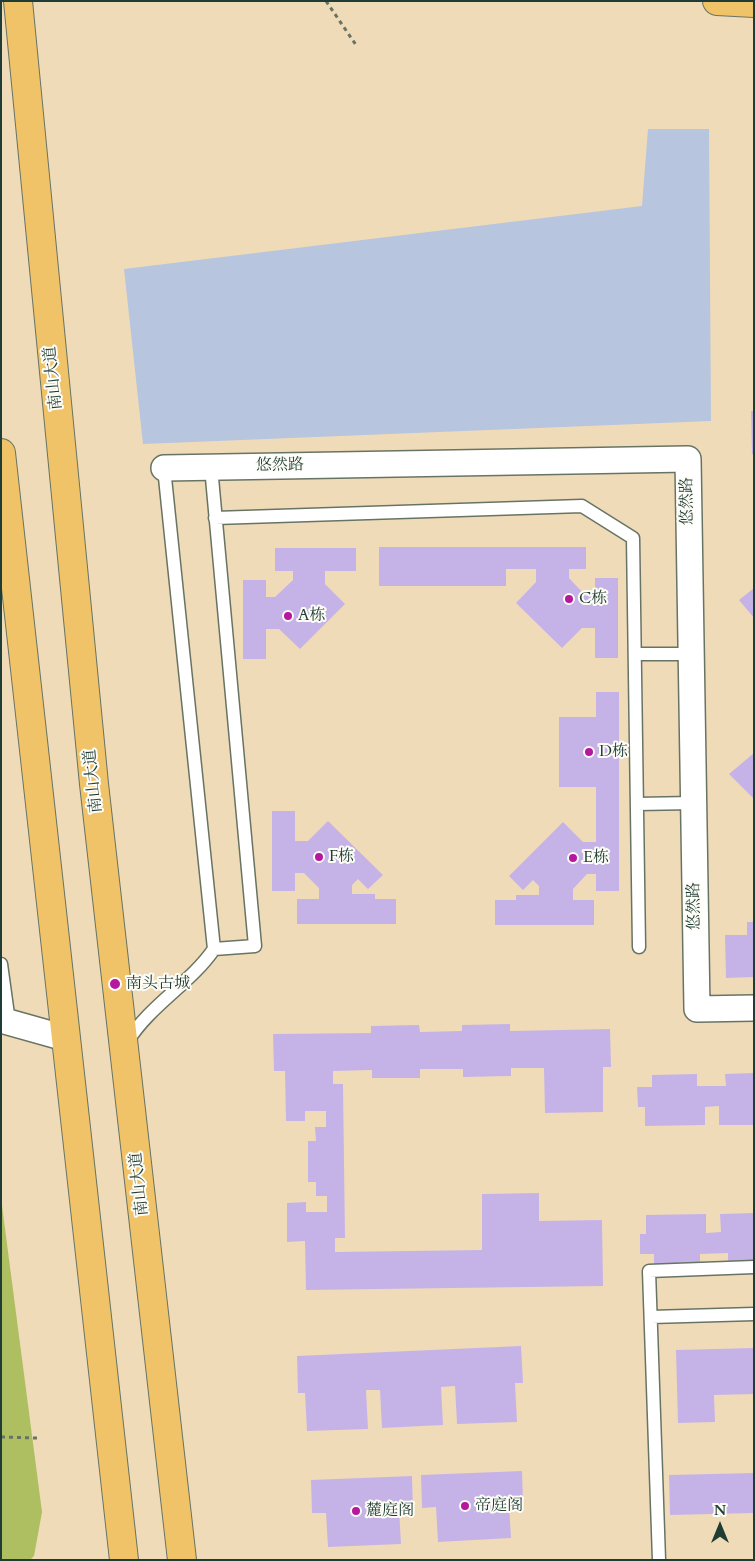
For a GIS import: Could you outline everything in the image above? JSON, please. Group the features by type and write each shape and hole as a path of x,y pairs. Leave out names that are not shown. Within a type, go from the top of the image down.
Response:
{"main road":[{"name":"南山大道","path":"18,1 93,774 182,1560"},
{"path":"717,1 754,3"},
{"path":"1,453 5,520 124,1560"}],"street":[{"name":"悠然路","path":"164,468 688,459 697,1009 754,1008"},
{"path":"5,1021 65,1038"}],"lane":[{"path":"211,467 255,946 214,949"},
{"path":"124,1046 138,1024 205,962 214,949 164,468"},
{"path":"215,518 582,506 633,538 639,947"},
{"path":"635,654 691,654"},
{"path":"637,804 693,803"},
{"path":"1,964 5,1021"},
{"path":"659,1560 649,1271 754,1267"},
{"path":"651,1317 754,1314"}],"path":[{"path":"326,1 356,45"},
{"path":"1,1437 37,1438"}],"shaded area":[{"path":"648,129 709,129 711,421 143,444 124,269 642,206"}],"green space":[{"path":"1,1198 42,1512 34,1556 30,1560 1,1560"}],"building":[{"path":"751,411 754,411 754,454 752,454"},
{"path":"379,547 586,547 586,569 569,569 569,578 586,596 595,596 595,578 618,578 618,658 595,658 595,628 582,628 562,648 516,603 536,582 536,569 506,569 506,586 379,586"},
{"name":"A栋","path":"275,548 356,548 356,571 325,571 325,584 345,604 300,649 279,629 266,629 266,659 243,659 243,580 266,580 266,597 275,597 293,580 293,571 275,571"},
{"path":"754,588 754,618 739,600"},
{"name":"E栋","path":"596,692 619,692 619,891 596,891 596,874 587,874 573,889 573,900 594,900 594,925 495,925 495,900 516,900 516,895 539,895 539,886 533,880 523,890 509,876 563,822 583,842 596,842 596,787 559,787 559,717 596,717"},
{"path":"754,753 754,799 729,774"},
{"name":"F栋","path":"272,811 295,811 295,841 308,841 328,821 383,875 368,889 358,879 352,885 352,894 375,894 375,899 396,899 396,924 297,924 297,899 319,899 319,888 304,873 295,873 295,891 272,891"},
{"path":"747,922 754,922 754,977 726,978 725,935 747,935"},
{"path":"510,1024 510,1031 610,1029 611,1067 603,1067 603,1112 545,1113 544,1068 511,1068 511,1076 463,1077 463,1069 420,1069 420,1078 372,1078 372,1070 333,1071 333,1084 343,1084 345,1238 335,1238 335,1252 482,1250 482,1194 539,1193 539,1221 602,1220 603,1286 306,1290 305,1241 287,1242 287,1203 306,1202 306,1212 327,1212 327,1196 316,1196 316,1182 308,1182 308,1141 316,1141 315,1127 326,1127 326,1111 305,1111 305,1121 286,1121 285,1071 274,1071 273,1034 371,1033 371,1026 419,1025 420,1032 462,1031 462,1025"},
{"path":"754,1073 754,1125 719,1125 719,1106 705,1107 705,1125 645,1126 645,1107 638,1107 637,1087 652,1087 652,1075 697,1074 697,1086 726,1086 725,1074"},
{"path":"754,1213 754,1265 728,1265 728,1253 700,1254 700,1265 654,1266 654,1254 640,1254 640,1234 646,1234 646,1215 706,1214 706,1233 721,1232 720,1214"},
{"path":"521,1346 523,1383 515,1383 517,1422 457,1424 455,1386 441,1387 443,1425 382,1428 380,1390 366,1390 368,1429 307,1431 305,1393 298,1393 297,1356"},
{"path":"754,1348 754,1394 714,1395 715,1422 678,1423 676,1350"},
{"name":"帝庭阁","path":"522,1471 523,1504 509,1504 511,1538 438,1542 436,1507 422,1508 421,1475"},
{"path":"754,1473 754,1513 670,1515 669,1475"},
{"name":"麓庭阁","path":"412,1476 413,1509 399,1509 401,1544 328,1547 326,1513 312,1513 311,1480"}],"place":[{"name":"C栋","path":"569,599"},
{"name":"A栋","path":"288,616"},
{"name":"D栋","path":"589,752"},
{"name":"F栋","path":"319,857"},
{"name":"E栋","path":"573,858"},
{"name":"南头古城","path":"115,984"},
{"name":"帝庭阁","path":"465,1506"},
{"name":"麓庭阁","path":"356,1511"}]}
